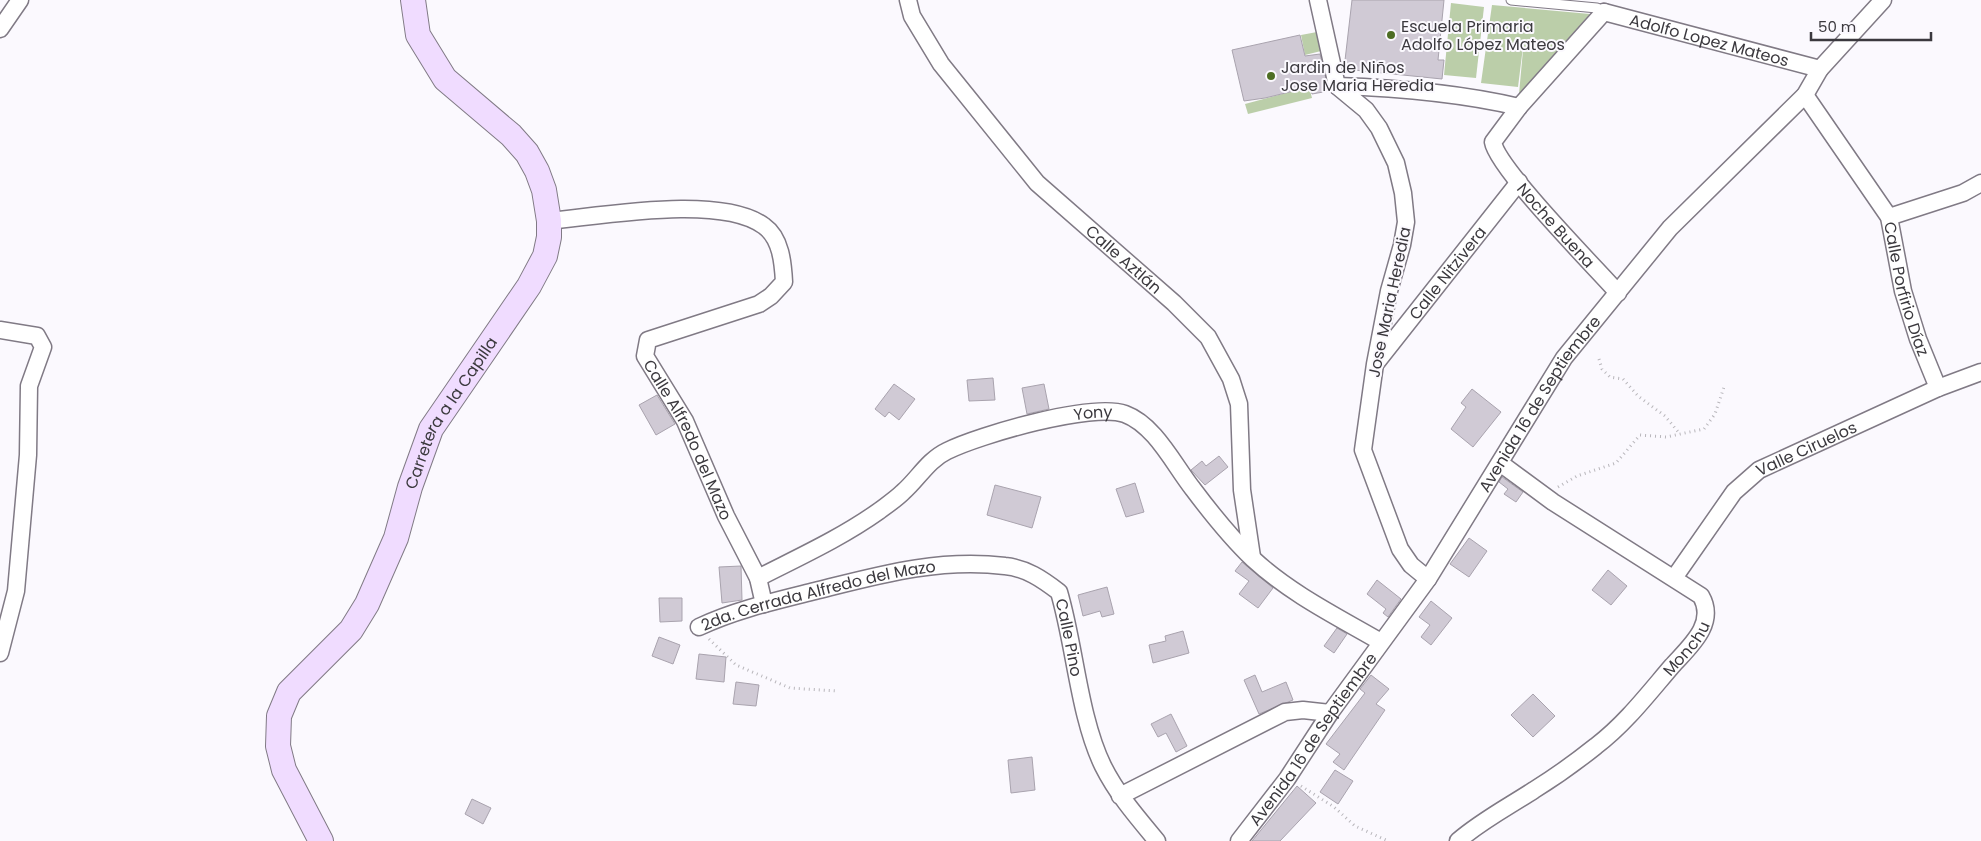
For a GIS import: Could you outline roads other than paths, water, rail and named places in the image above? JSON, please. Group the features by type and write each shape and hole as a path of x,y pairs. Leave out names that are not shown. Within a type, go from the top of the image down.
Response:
{"street":[{"path":"0,29 20,0"},
{"name":"Carretera a la Capilla","path":"321,841 284,770 278,746 279,716 288,692 351,630 366,604 396,538 416,469 431,429 529,286 545,256 549,221 544,190 538,171 527,153 511,135 446,79 418,35 413,0"},
{"name":"Calle Aztlán","path":"908,0 912,16 941,64 1037,183 1146,278 1208,337 1231,379 1239,404 1242,490 1252,557"},
{"path":"1318,0 1337,86 1384,88 1477,98 1519,107 1605,6"},
{"name":"Avenida 16 de Septiembre","path":"1239,841 1287,779 1330,713 1428,580 1564,358 1670,228 1805,95 1820,69 1883,0"},
{"name":"Adolfo Lopez Mateos","path":"1605,6 1820,69"},
{"name":"Jose Maria Heredia","path":"1337,86 1366,110 1378,128 1396,163 1403,193 1406,222 1404,237 1389,291 1375,364 1364,450 1400,549 1411,565 1428,580"},
{"name":"Calle Porfirio Díaz","path":"1805,95 1889,217 1903,291 1918,339 1938,388"},
{"name":"Noche Buena","path":"1519,107 1493,142 1499,156 1519,182 1618,292"},
{"name":"Calle Nitzivera","path":"1375,364 1519,182"},
{"path":"1889,217 1963,193 1981,183"},
{"name":"Calle Alfredo del Mazo","path":"549,221 708,209 741,215 764,226 777,243 783,261 784,282 771,296 749,308 648,340 645,356 685,420 726,516 758,578 764,604"},
{"path":"0,330 37,336 43,347 29,386 28,455 16,591 0,653"},
{"name":"Valle Ciruelos","path":"1674,578 1734,492 1747,479 1760,470 1938,388 1981,372"},
{"name":"Yony","path":"758,578 838,538 879,511 903,492 934,458 945,451 1001,432 1094,411 1123,413 1134,418 1152,432 1199,497 1252,557 1294,591 1381,642"},
{"name":"Monchu","path":"1458,841 1472,829 1535,790 1598,745 1624,721 1697,638 1706,620 1705,602 1701,596 1541,493 1500,463"},
{"name":"2da. Cerrada Alfredo del Mazo","path":"699,627 764,604 896,571 947,563"},
{"name":"Calle Pino","path":"947,563 1006,566 1022,570 1044,580 1059,592 1091,732 1103,766 1120,796 1157,841"},
{"path":"1120,796 1285,712 1303,710 1330,713"}],"lane":[{"path":"1511,0 1597,8 1605,6"}],"place":[{"name":"Escuela Primaria Adolfo López Mateos","path":"1391,35"},
{"name":"Jardin de Niños Jose Maria Heredia","path":"1271,76"}]}
